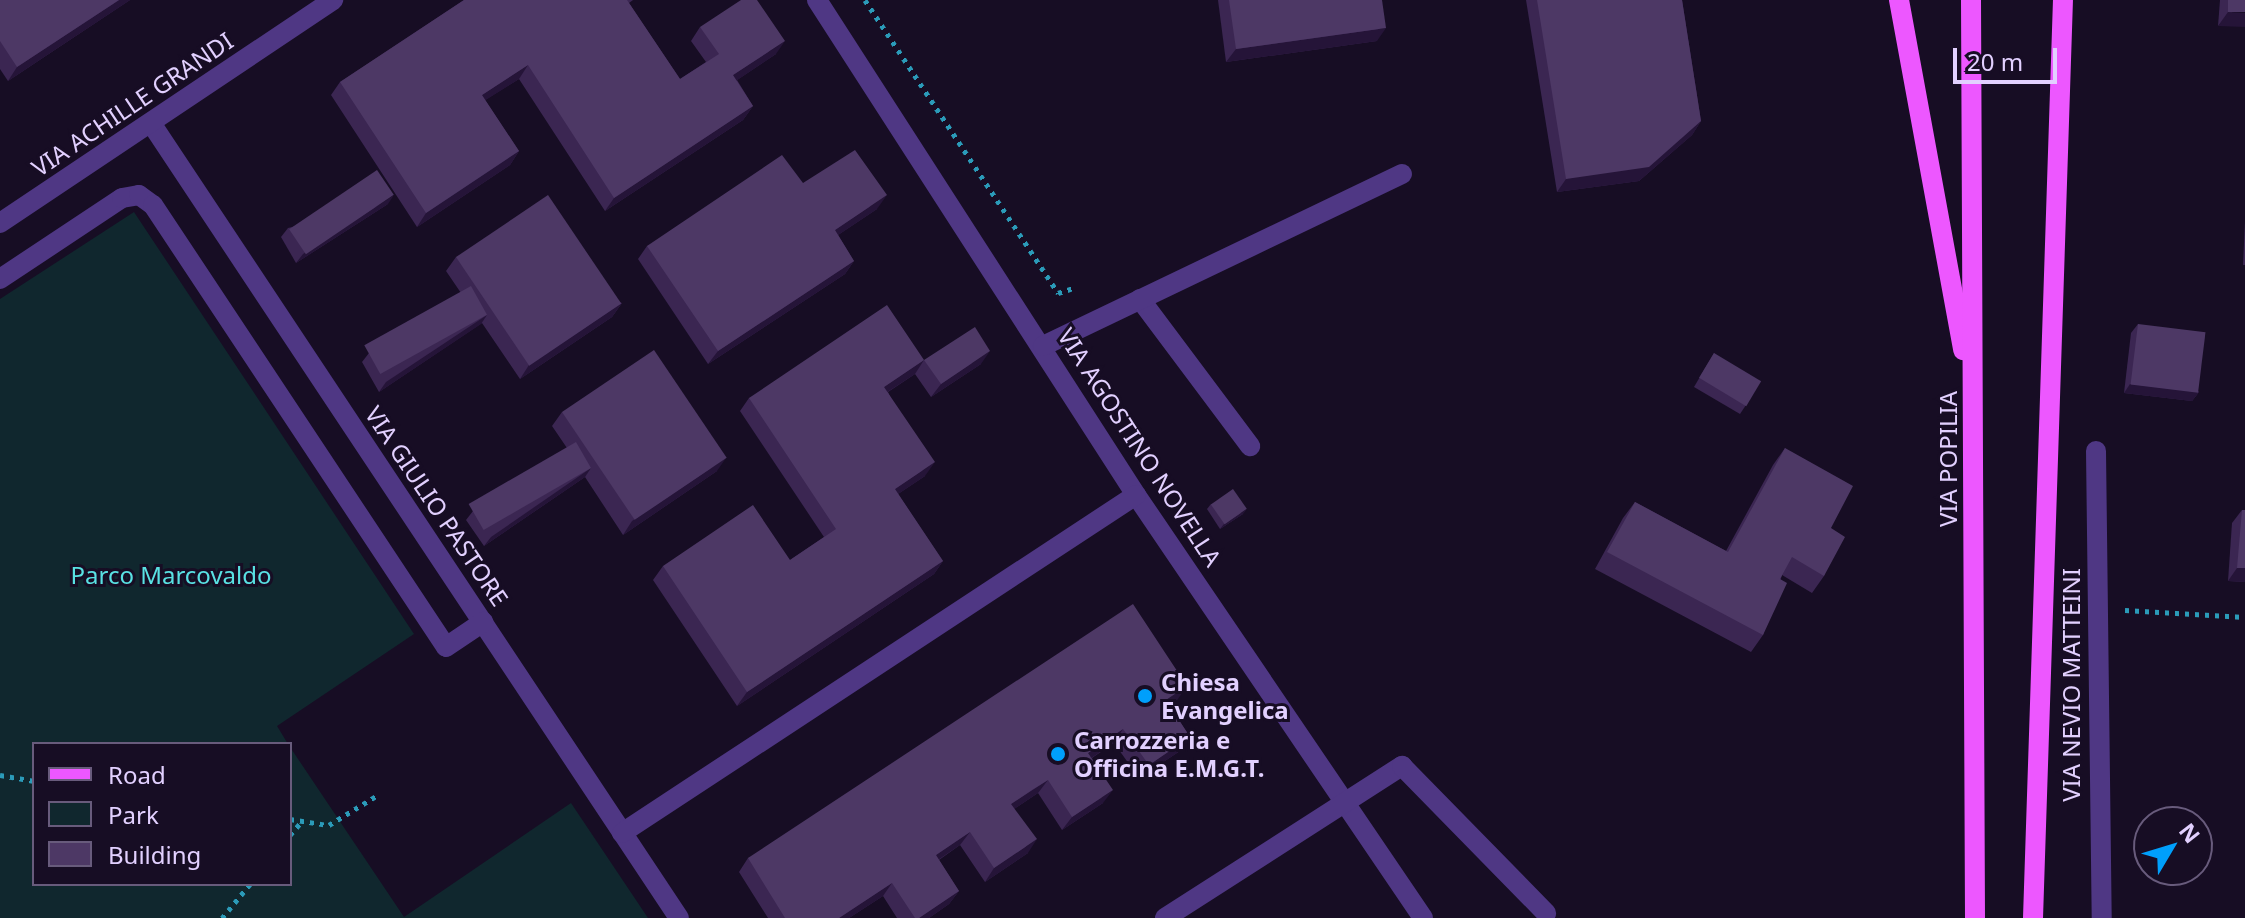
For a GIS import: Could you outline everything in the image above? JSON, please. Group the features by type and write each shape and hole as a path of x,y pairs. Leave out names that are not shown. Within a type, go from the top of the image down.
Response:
{"main road":[{"path":"1899,0 1944,226 1974,420"},
{"name":"VIA POPILIA","path":"1971,0 1975,918"},
{"path":"2033,918 2063,0"}],"street":[{"name":"VIA ACHILLE GRANDI","path":"0,223 333,0"},
{"name":"VIA AGOSTINO NOVELLA","path":"817,0 1043,346 1136,495 1347,801 1423,918"},
{"name":"VIA GIULIO PASTORE","path":"151,123 679,918"},
{"path":"1043,346 1402,174"},
{"path":"0,279 122,198 139,195 146,200 446,647 483,622"},
{"path":"1140,299 1250,446"},
{"name":"VIA NEVIO MATTEINI","path":"2096,451 2102,918"},
{"path":"622,833 1136,495"},
{"path":"1165,918 1402,766 1546,913"}],"path":[{"path":"865,0 1058,293 1076,287"},
{"path":"2096,609 2245,617"},
{"path":"0,775 32,781"},
{"path":"292,819 329,825 378,795"},
{"path":"292,833 302,821"},
{"path":"222,918 248,886"}],"green space":[{"name":"Parco Marcovaldo","path":"134,212 414,634 277,726 287,742 32,742 32,886 292,886 292,750 404,917 571,803 648,918 0,918 0,299"}],"building":[{"path":"0,0 119,0 17,67 0,41"},
{"path":"464,0 627,0 680,79 719,54 700,27 741,0 757,0 785,41 733,75 753,106 614,198 528,65 482,95 519,151 426,213 340,82"},
{"path":"1229,0 1382,0 1386,28 1236,49"},
{"path":"1537,0 1682,0 1701,121 1649,167 1566,179"},
{"path":"2228,0 2245,0 2245,12 2228,12"},
{"path":"855,150 887,195 835,230 854,261 718,351 647,246 782,155 803,183"},
{"path":"377,170 394,195 306,254 289,229"},
{"path":"548,195 621,304 529,366 456,257"},
{"path":"471,286 487,315 380,374 364,345"},
{"path":"887,305 924,360 884,387 935,462 895,489 943,561 747,692 663,566 753,505 790,560 836,529 749,398"},
{"path":"2138,324 2205,332 2198,393 2131,385"},
{"path":"975,327 990,351 941,384 924,360"},
{"path":"654,350 727,458 635,520 562,412"},
{"path":"1714,353 1761,381 1746,406 1699,378"},
{"path":"576,442 591,468 484,530 469,504"},
{"path":"1785,448 1853,486 1831,528 1845,537 1824,576 1792,557 1780,579 1787,583 1763,635 1607,552 1635,502 1728,552"},
{"path":"1233,489 1247,509 1225,524 1211,504"},
{"path":"2242,510 2245,510 2245,568 2237,568"},
{"path":"1133,604 1187,686 1166,700 1190,737 1149,765 1123,729 1088,753 1113,790 1072,817 1048,780 1032,790 1011,804 1037,839 994,868 970,832 936,855 959,891 919,918 915,918 892,883 839,918 785,918 748,858"}],"place":[{"name":"Chiesa Evangelica","path":"1145,696"},
{"name":"Carrozzeria e Officina E.M.G.T.","path":"1058,754"}]}
